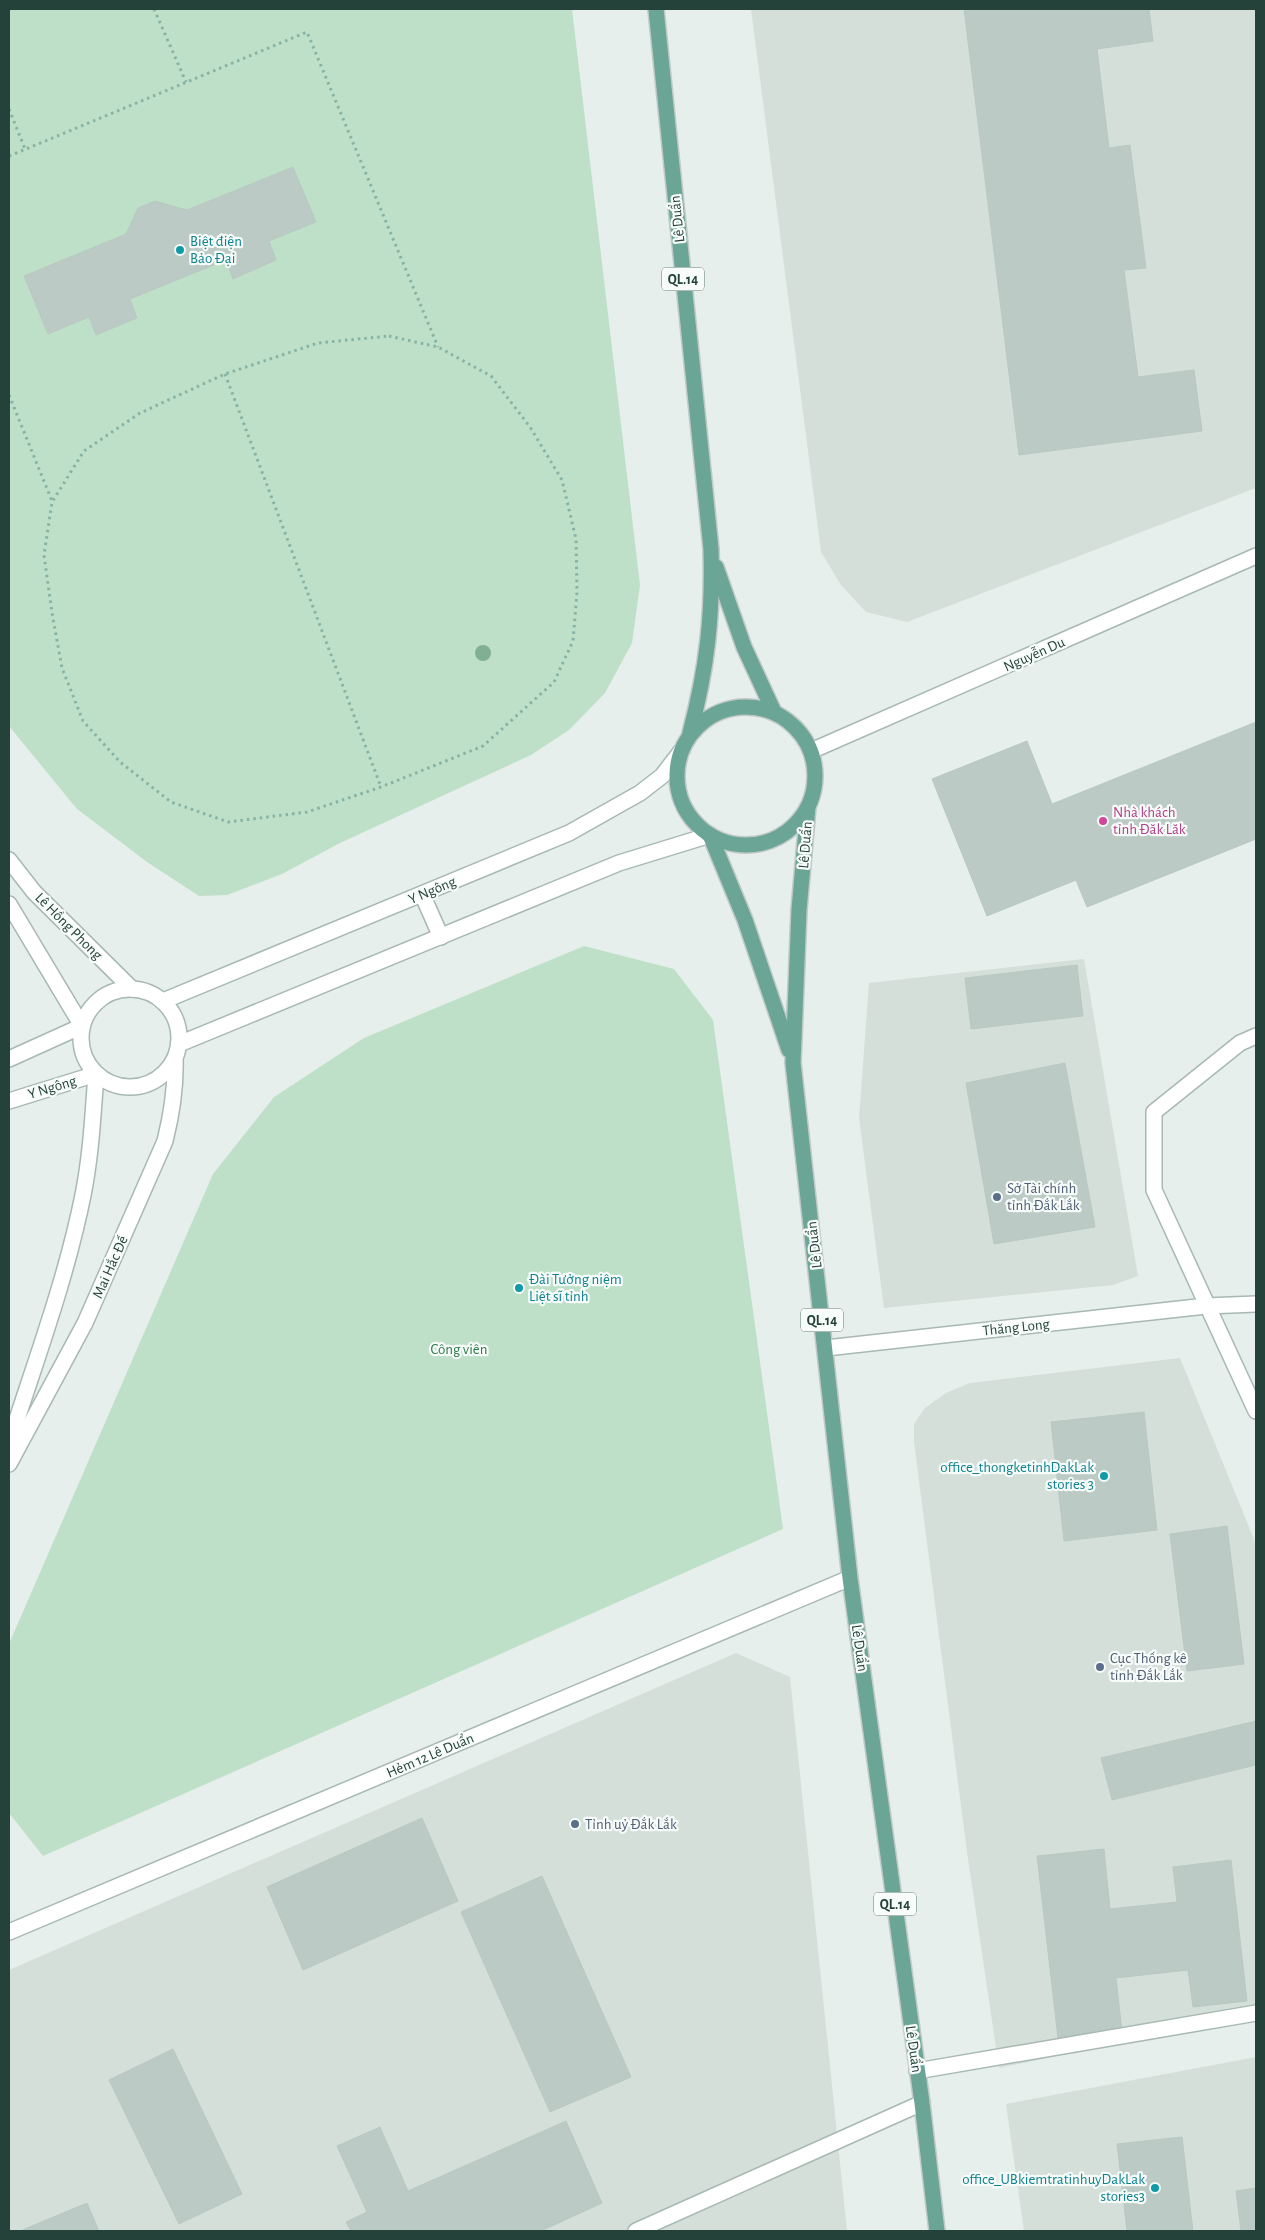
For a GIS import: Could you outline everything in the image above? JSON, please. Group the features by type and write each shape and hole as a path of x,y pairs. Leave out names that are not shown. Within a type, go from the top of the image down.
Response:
{"main road":[{"name":"Lê Duẩn","path":"656,9 711,549 710,633 703,684 690,733"},
{"name":"Lê Duẩn","path":"711,549 744,647 774,712"},
{"path":"738,706 756,707 774,712 790,722 803,734 811,751 816,770 815,789 808,807 798,822 783,835 766,843 746,846 727,843 710,835 683,806 676,788 676,768 682,750 690,733 703,720 720,711 738,706"},
{"name":"Lê Duẩn","path":"808,807 799,910 793,1063 850,1578 922,2103 937,2231"},
{"name":"Lê Duẩn","path":"710,835 748,929 793,1063"}],"street":[{"name":"Nguyễn Du","path":"811,751 1256,556"},
{"name":"Y Ngông","path":"163,1001 569,833 640,793 662,776 682,750"},
{"path":"179,1044 619,864 710,835"},
{"name":"Lê Hồng Phong","path":"9,860 34,892 132,989"},
{"path":"422,894 441,937"},
{"name":"Lê Hồng Phong","path":"9,904 82,1026"},
{"path":"132,989 149,992 163,1001 173,1014 178,1028 179,1044 174,1058 165,1071 153,1081 139,1086 124,1086 109,1082 96,1074 86,1060 81,1043 82,1026 88,1011 100,998 115,991 132,989"},
{"path":"9,1059 82,1026"},
{"path":"1256,1036 1240,1043 1154,1112 1154,1190 1256,1411"},
{"name":"Mai Hắc Đế","path":"9,1464 85,1323 165,1141 174,1095 174,1058"},
{"name":"Y Ngông","path":"9,1100 96,1074"},
{"path":"9,1444 69,1253 83,1195 91,1143 96,1074"},
{"name":"Thăng Long","path":"826,1348 1206,1306 1256,1304"},
{"name":"Hẻm 12 Lê Duẩn","path":"9,1932 850,1578"},
{"path":"917,2070 1256,2013"},
{"path":"636,2231 922,2103"}],"path":[{"path":"154,9 186,82"},
{"path":"9,156 307,32 438,347"},
{"path":"9,109 25,149"},
{"path":"389,336 438,347 491,376 530,427 562,480 576,539 577,592 573,641 554,682 483,746 381,786 307,812 228,822 171,802 120,762 83,721 62,668 52,613 44,555 52,502 84,451 140,413 225,374 318,343 389,336"},
{"path":"225,374 381,786"},
{"path":"9,395 52,502"}],"shaded area":[{"path":"751,9 1256,9 1256,488 907,622 866,612 841,585 821,552"},
{"name":"Sở Tài chính tỉnh Đắk Lắk","path":"1084,959 1138,1276 1113,1285 884,1308 859,1118 869,983"},
{"name":"Cục Thống kê tỉnh Đắk Lắk","path":"1180,1358 1256,1544 1256,2014 999,2068 967,1852 914,1442 914,1424 925,1408 946,1393 970,1383"},
{"name":"Tỉnh uỷ Đắk Lắk","path":"736,1653 790,1677 847,2231 9,2231 9,1970"},
{"path":"1256,2057 1256,2231 1024,2231 1006,2104"}],"green space":[{"path":"9,9 572,9 640,585 632,643 605,693 569,730 531,755 340,843 282,874 227,895 199,896 147,862 77,809 9,726"},
{"name":"Công viên","path":"584,946 674,969 713,1020 783,1529 43,1856 9,1813 9,1644 213,1174 274,1097 364,1038"}],"building":[{"path":"964,9 1149,9 1153,41 1097,49 1109,148 1130,145 1146,268 1124,270 1138,377 1194,370 1202,431 1019,455"},
{"name":"Biệt điện Bảo Đại","path":"293,167 316,222 269,241 276,260 233,279 226,260 130,299 137,318 96,335 89,317 48,334 24,276 126,234 138,208 155,201 187,210"},
{"name":"Nhà khách tỉnh Đăk Lăk","path":"1256,722 1256,839 1087,907 1076,880 987,916 932,779 1027,741 1052,804"},
{"path":"1077,965 1083,1016 971,1029 965,978"},
{"path":"1065,1063 1095,1227 994,1244 966,1083"},
{"name":"office_thongketinhDakLak stories 3","path":"1144,1412 1157,1530 1064,1541 1051,1422"},
{"path":"1227,1526 1244,1664 1187,1671 1170,1534"},
{"path":"1256,1721 1256,1765 1112,1800 1101,1758"},
{"path":"422,1818 458,1901 303,1970 267,1887"},
{"path":"1104,1849 1110,1909 1177,1902 1173,1867 1231,1860 1247,2001 1193,2007 1188,1970 1116,1978 1123,2040 1059,2047 1037,1856"},
{"path":"542,1876 631,2077 550,2112 461,1912"},
{"path":"173,2049 242,2194 179,2224 109,2080"},
{"path":"566,2121 602,2203 541,2231 351,2231 346,2222 367,2212 337,2146 380,2127 408,2191"},
{"name":"office_UBkiemtratinhuyDakLak stories3","path":"1182,2137 1193,2231 1127,2231 1117,2144"},
{"path":"1256,2188 1256,2231 1241,2231 1236,2191"},
{"path":"87,2203 99,2231 20,2231"}],"place":[{"name":"Biệt điện Bảo Đại","path":"180,250"},
{"name":"Nhà khách tỉnh Đăk Lăk","path":"1103,821"},
{"name":"Sở Tài chính tỉnh Đắk Lắk","path":"997,1197"},
{"name":"Đài Tưởng niệm Liệt sĩ tỉnh","path":"519,1288"},
{"name":"office_thongketinhDakLak stories 3","path":"1104,1476"},
{"name":"Cục Thống kê tỉnh Đắk Lắk","path":"1100,1667"},
{"name":"Tỉnh uỷ Đắk Lắk","path":"575,1824"},
{"name":"office_UBkiemtratinhuyDakLak stories3","path":"1155,2188"}]}
